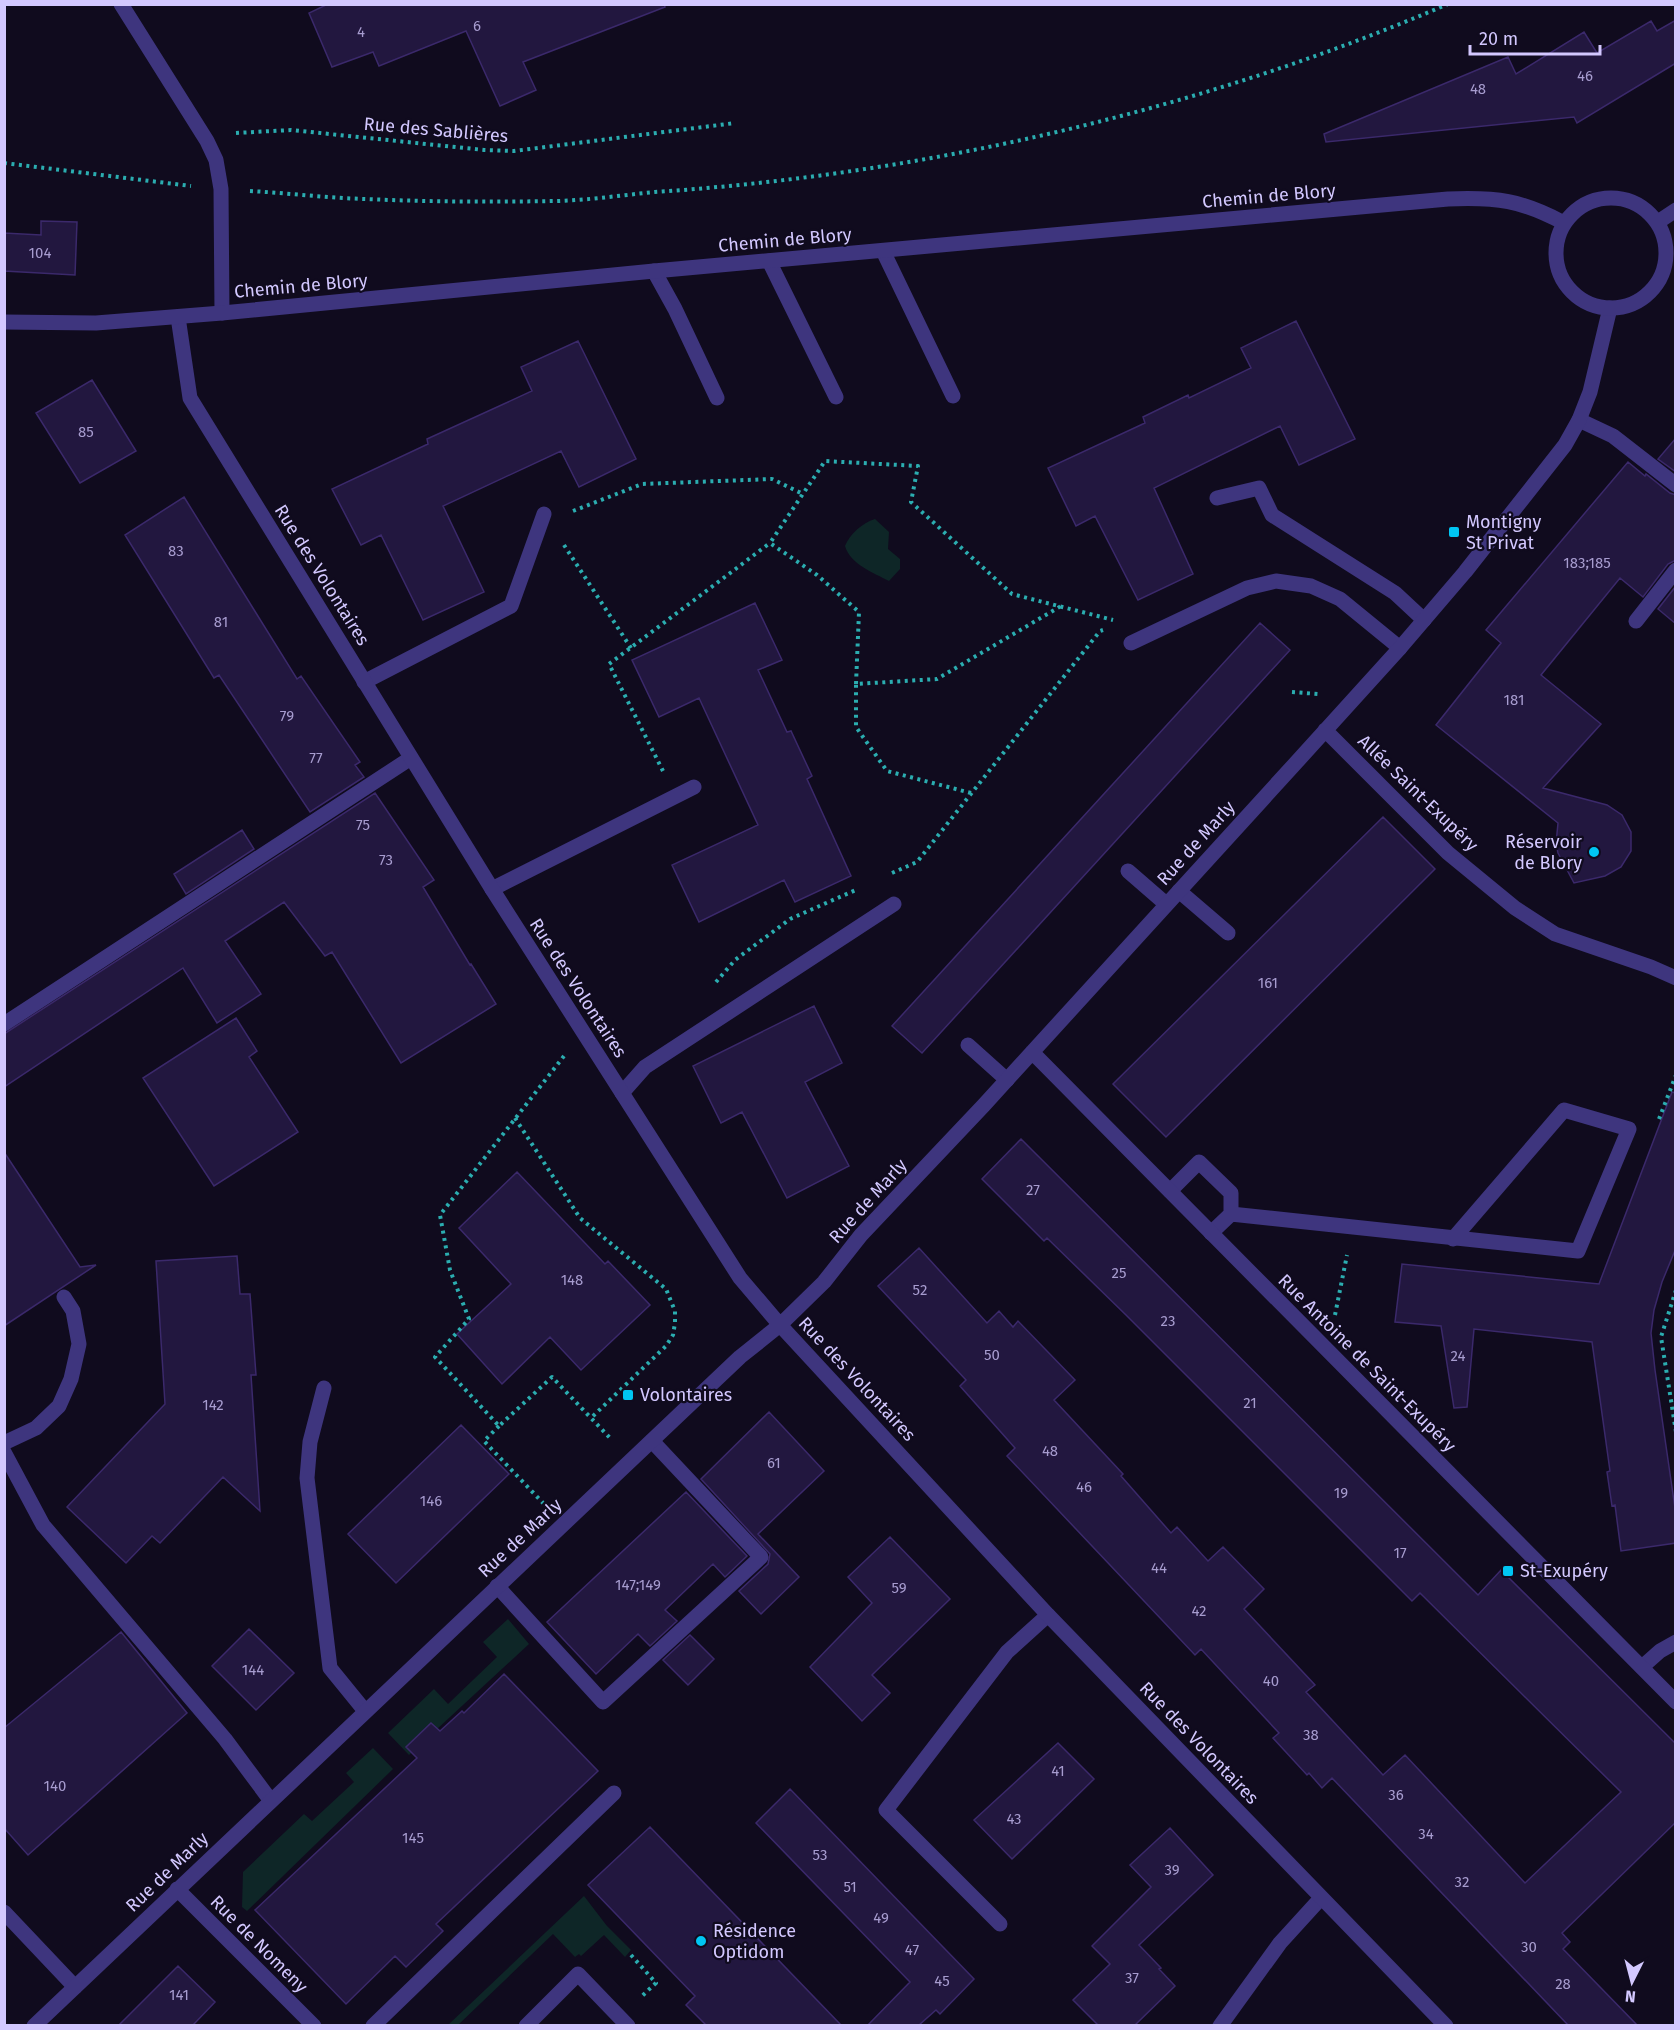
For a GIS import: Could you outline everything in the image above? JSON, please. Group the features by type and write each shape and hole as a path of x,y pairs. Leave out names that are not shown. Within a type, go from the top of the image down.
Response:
{"street":[{"path":"121,4 207,141 216,160 221,189 222,313"},
{"path":"1611,197 1629,201 1646,209 1658,222 1664,238 1666,255 1663,272 1655,287 1642,298 1627,306 1610,308 1593,305 1578,298 1558,271 1556,255 1558,238 1564,223 1577,209 1593,201 1611,197"},
{"name":"Chemin de Blory","path":"4,322 81,324 178,317 1448,199 1508,200 1536,208 1564,223"},
{"path":"1658,222 1676,210"},
{"path":"884,251 953,396"},
{"path":"769,261 788,295 836,397"},
{"path":"654,271 675,309 717,398"},
{"name":"Rue de Marly","path":"34,2025 740,1357 780,1325 824,1282 861,1235 1007,1080 1424,620 1564,445 1579,420 1590,392 1610,308"},
{"name":"Rue des Volontaires","path":"178,317 190,398 492,889 740,1278 780,1325 1048,1615 1446,2025"},
{"path":"1579,420 1613,435 1676,485"},
{"path":"1217,498 1259,488 1272,515 1395,592 1424,620"},
{"path":"364,682 511,606 544,514"},
{"path":"1636,621 1676,570"},
{"path":"1131,643 1247,588 1276,581 1311,586 1340,599 1400,648"},
{"name":"Allée Saint-Exupéry","path":"1325,730 1448,854 1515,908 1555,934 1676,978"},
{"path":"4,1024 411,758"},
{"path":"492,889 694,787"},
{"path":"1128,871 1166,904"},
{"path":"1179,891 1228,933"},
{"path":"622,1093 645,1067 894,904"},
{"path":"968,1045 1007,1080"},
{"name":"Rue Antoine de Saint-Exupéry","path":"1032,1052 1676,1702"},
{"path":"1231,1214 1453,1239 1578,1251 1629,1129 1564,1110 1453,1239"},
{"path":"1170,1191 1198,1162 1231,1193 1231,1214 1211,1233"},
{"path":"4,1443 36,1428 59,1406 71,1379 79,1344 73,1311 64,1297"},
{"path":"324,1388 310,1442 308,1478 330,1668 365,1711"},
{"path":"497,1587 603,1702 761,1557 652,1441"},
{"path":"4,1452 43,1525 225,1739 271,1801"},
{"path":"1000,1924 886,1810 1007,1652 1048,1615"},
{"path":"1642,1667 1660,1651 1676,1642"},
{"path":"373,2025 614,1793"},
{"name":"Rue de Nomeny","path":"177,1890 314,2025"},
{"path":"1220,2025 1280,1943 1321,1898"},
{"path":"4,1912 75,1987"},
{"path":"526,2025 578,1974 628,2025"}],"path":[{"path":"4,163 221,189 366,199 560,201 737,187 831,174 996,145 1151,108 1322,54 1448,4"},
{"name":"Rue des Sablières","path":"207,141 224,134 291,130 484,150 514,151 735,123"},
{"path":"676,796 609,664 770,543 825,461 918,466 911,502 1012,594 1121,622 1100,631 917,862 886,876"},
{"path":"570,518 573,510 642,484 772,479 803,494"},
{"path":"562,541 631,648"},
{"path":"770,543 817,575 859,612 856,727 887,771 972,793"},
{"path":"856,684 937,679 1062,605"},
{"path":"712,987 735,960 790,919 864,886"},
{"path":"499,1426 435,1357 469,1319 450,1270 440,1215 563,1057 588,1040"},
{"path":"1629,1129 1657,1122 1676,1075"},
{"path":"515,1118 580,1218 666,1289 675,1311 673,1335 666,1346 591,1418"},
{"path":"1314,1337 1334,1317 1347,1262 1349,1227"},
{"path":"1676,1290 1661,1337 1667,1387 1676,1432"},
{"path":"564,1524 484,1441 499,1426 552,1377 631,1461"}],"green space":[{"path":"875,519 889,532 888,549 900,559 900,569 889,581 857,563 845,546 857,530"},
{"path":"508,1619 529,1644 409,1755 388,1733 434,1689 448,1704 497,1657 483,1642"},
{"path":"373,1748 393,1769 247,1911 242,1907 243,1872 304,1814 312,1821 354,1782 346,1773"},
{"path":"584,1896 607,1926 631,1950 625,1957 604,1935 581,1956 579,1954 575,1957 553,1934 458,2025 448,2025"}],"building":[{"path":"328,4 664,4 665,7 523,62 536,90 500,106 466,31 379,66 373,52 332,67 309,13"},
{"path":"1676,20 1676,63 1577,123 1574,117 1326,142 1324,134 1508,57 1516,74 1584,32 1597,53 1651,21 1657,31"},
{"path":"41,221 77,222 75,275 4,271 4,233 41,235"},
{"path":"1296,321 1355,439 1299,465 1280,426 1154,488 1193,574 1138,600 1095,516 1076,526 1048,468 1145,423 1143,417 1251,368 1241,348"},
{"path":"578,341 636,459 579,487 561,451 443,506 484,592 423,620 381,535 361,545 332,489 428,444 427,439 532,391 521,367"},
{"path":"92,380 136,451 80,483 36,413"},
{"path":"1676,438 1676,472 1658,459"},
{"path":"1628,462 1645,476 1646,474 1670,493 1676,495 1676,560 1668,564 1643,597 1620,578 1541,675 1601,724 1543,788 1607,805 1622,815 1631,832 1631,851 1621,867 1605,876 1574,883 1558,853 1556,844 1558,823 1436,725 1501,643 1486,630"},
{"path":"184,497 297,679 301,676 360,762 355,765 364,777 310,812 219,675 214,678 125,535"},
{"path":"1676,586 1676,624 1658,609"},
{"path":"755,603 782,660 758,670 787,732 791,731 812,776 807,779 851,876 795,902 784,880 699,922 672,865 758,825 699,698 659,717 632,660"},
{"path":"1260,623 1290,650 922,1053 892,1026"},
{"path":"375,793 434,880 423,887 496,1004 401,1063 332,952 325,956 284,902 225,941 261,994 217,1023 183,968 4,1087 4,1034"},
{"path":"1383,817 1435,869 1166,1137 1113,1084"},
{"path":"242,830 254,849 186,894 174,874"},
{"path":"814,1006 842,1063 805,1082 849,1166 787,1198 742,1112 721,1123 693,1066"},
{"path":"236,1018 257,1051 249,1057 298,1132 214,1186 143,1078"},
{"path":"1672,1092 1676,1093 1676,1248 1662,1282 1654,1310 1651,1333 1676,1515 1676,1543 1621,1551 1615,1505 1612,1506 1607,1472 1610,1471 1592,1342 1474,1329 1467,1407 1454,1408 1441,1326 1395,1322 1402,1264 1599,1284"},
{"path":"1021,1139 1478,1595 1501,1570 1676,1744 1676,1822 1562,1933 1570,1942 1563,1949 1637,2025 1568,2025 1332,1778 1322,1788 1309,1773 1307,1775 1273,1738 1279,1733 1201,1649 1195,1655 1007,1456 1015,1448 960,1386 966,1380 878,1286 919,1248 987,1323 999,1311 1013,1327 1018,1321 1075,1380 1054,1400 1123,1474 1121,1476 1171,1533 1177,1527 1208,1561 1223,1547 1264,1589 1244,1609 1315,1685 1306,1692 1383,1775 1405,1755 1525,1883 1621,1792 1420,1593 1412,1601 1126,1315 1047,1238 1044,1241 982,1179"},
{"path":"4,1152 80,1267 96,1265 4,1326"},
{"path":"517,1172 605,1264 608,1261 650,1305 581,1370 550,1337 502,1384 457,1334 511,1284 459,1228"},
{"path":"237,1256 240,1294 250,1294 256,1375 251,1375 260,1511 223,1477 160,1543 152,1536 126,1563 67,1507 165,1404 156,1261"},
{"path":"769,1412 824,1471 758,1534 799,1577 761,1614 739,1591 768,1564 770,1554 701,1479"},
{"path":"461,1425 509,1474 396,1583 348,1534"},
{"path":"686,1492 747,1556 725,1577 713,1564 665,1610 677,1621 650,1646 638,1634 596,1674 547,1622"},
{"path":"890,1537 950,1599 872,1675 890,1693 862,1721 810,1667 872,1603 848,1577"},
{"path":"249,1629 294,1673 256,1710 212,1666"},
{"path":"121,1632 187,1713 28,1855 4,1828 4,1728"},
{"path":"690,1635 714,1659 688,1685 663,1660"},
{"path":"504,1674 598,1771 436,1924 443,1931 406,1967 395,1956 346,2004 255,1910 417,1758 406,1747 431,1723 440,1731 462,1711 464,1713"},
{"path":"1058,1743 1094,1779 1012,1859 974,1820"},
{"path":"790,1789 974,1979 940,2014 936,2010 919,2025 868,2025 910,1982 756,1823"},
{"name":"Résidence Optidom","path":"650,1827 841,2025 706,2025 686,2005 695,1996 588,1885"},
{"path":"1170,1828 1213,1875 1139,1945 1175,1986 1135,2025 1098,2025 1073,2000 1110,1964 1092,1946 1151,1887 1130,1865"},
{"path":"178,1966 215,2002 193,2025 119,2025"}],"place":[{"name":"Montigny St Privat","path":"1454,532"},
{"name":"Réservoir de Blory","path":"1594,852"},
{"name":"Volontaires","path":"628,1395"},
{"name":"St-Exupéry","path":"1508,1571"},
{"name":"Résidence Optidom","path":"701,1941"}]}
